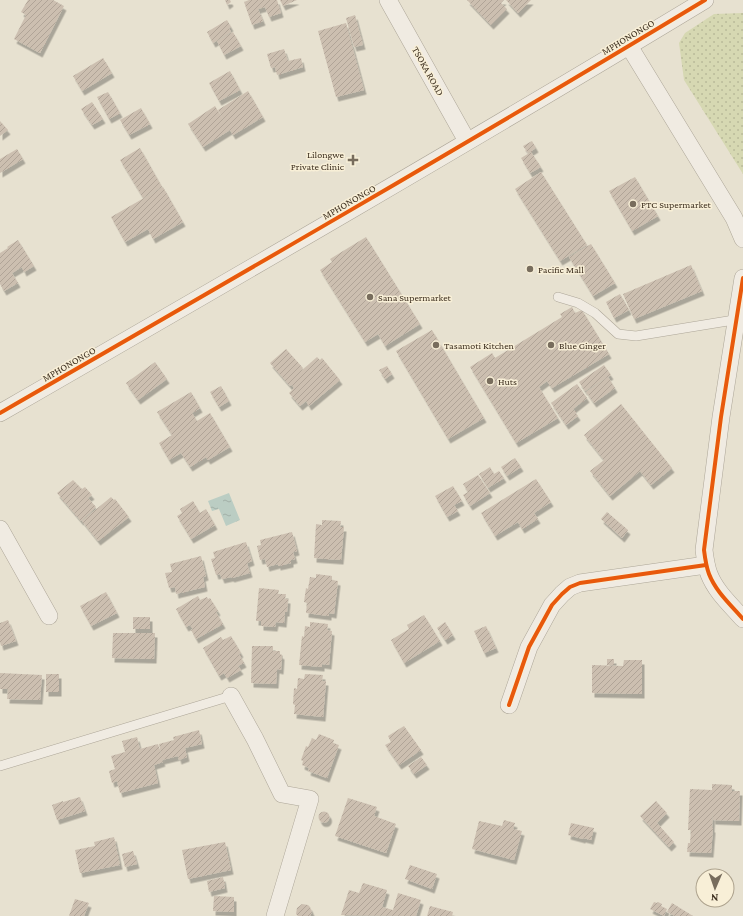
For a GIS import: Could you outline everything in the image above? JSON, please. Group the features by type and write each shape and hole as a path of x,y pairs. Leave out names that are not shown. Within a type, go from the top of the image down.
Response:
{"street":[{"name":"TSOKA ROAD","path":"388,0 467,142"},
{"name":"MPHONONGO","path":"0,413 370,199 704,0"},
{"path":"629,46 734,218 743,239"},
{"path":"743,278 740,319 721,417 704,550 706,565 717,589 743,619"},
{"path":"0,529 49,616"},
{"path":"509,705 529,647 552,604 570,587 580,583 706,565"},
{"path":"231,696 282,794 310,799 275,916"}],"lane":[{"path":"558,297 578,303 595,313 618,334 636,336 740,319"},
{"path":"0,766 231,696"}],"green space":[{"path":"743,13 743,174 684,80 679,43 685,33 714,14"}],"water":[{"path":"229,493 240,520 226,526 219,509 212,511 208,501"}],"building":[{"path":"28,0 53,0 64,6 40,53 14,39 26,15 21,12"},
{"path":"225,0 230,0 231,2 227,5"},
{"path":"249,0 277,0 281,13 269,17 265,7 258,9 263,21 252,25 244,2"},
{"path":"280,0 297,0 283,6"},
{"path":"467,0 504,0 501,3 507,9 491,25"},
{"path":"506,0 531,0 518,13"},
{"path":"355,15 363,45 354,47 346,18"},
{"path":"227,20 231,27 229,28 231,32 213,43 207,32"},
{"path":"346,23 364,90 336,97 318,31"},
{"path":"233,32 241,46 224,55 217,41"},
{"path":"284,49 288,61 301,58 303,67 277,75 275,67 271,68 267,54"},
{"path":"103,58 112,73 82,91 73,76"},
{"path":"230,71 240,90 219,101 209,83"},
{"path":"248,91 263,117 233,135 230,130 203,147 188,124 215,106 226,124 218,110"},
{"path":"108,92 120,113 109,119 97,97"},
{"path":"92,102 103,119 92,125 81,109"},
{"path":"141,108 150,124 129,135 120,120"},
{"path":"0,121 8,130 0,136"},
{"path":"532,141 536,148 528,153 523,146"},
{"path":"140,148 162,187 143,198 120,160"},
{"path":"17,149 23,159 0,173 0,159"},
{"path":"531,152 541,167 530,173 521,158"},
{"path":"541,172 587,245 560,261 515,189"},
{"name":"PTC Supermarket","path":"635,177 658,216 632,231 609,191"},
{"path":"163,187 183,222 153,239 148,229 125,242 111,217"},
{"name":"Sana Supermarket","path":"366,237 420,324 385,346 378,334 365,342 320,270 332,262 330,259"},
{"path":"18,240 34,266 24,272 22,267 12,273 18,283 4,291 0,284 0,253"},
{"path":"591,244 615,283 593,296 569,257"},
{"path":"691,265 702,291 634,319 623,294"},
{"path":"620,294 629,310 614,318 606,302"},
{"path":"572,307 575,313 582,310 609,354 552,388 547,381 539,387 558,418 516,443 470,367 492,353 495,358 562,317 560,314"},
{"path":"432,330 484,418 448,439 396,351"},
{"path":"286,349 303,368 301,371 317,357 320,360 322,358 340,380 309,406 306,401 300,406 289,393 294,388 292,385 290,386 270,363"},
{"path":"155,362 167,379 138,400 126,383"},
{"path":"604,365 611,375 585,391 579,382"},
{"path":"387,366 392,374 385,379 379,370"},
{"path":"608,377 615,388 594,403 586,392"},
{"path":"577,384 587,398 573,409 578,416 566,425 551,403"},
{"path":"221,386 229,401 219,407 210,392"},
{"path":"191,392 200,408 192,413 197,421 210,413 230,447 208,460 206,457 190,467 181,453 169,460 159,443 172,435 157,412"},
{"path":"621,404 672,468 651,485 640,471 610,496 590,471 604,460 584,435"},
{"path":"515,458 521,467 507,476 501,467"},
{"path":"490,467 494,474 499,471 504,478 488,488 479,474"},
{"path":"478,475 490,493 470,506 463,495 468,492 463,484"},
{"path":"536,479 551,502 534,513 538,519 522,529 518,522 495,536 481,513"},
{"path":"73,480 82,489 85,487 92,495 88,498 96,507 81,521 57,493"},
{"path":"453,486 462,501 454,505 458,511 447,517 435,496"},
{"path":"111,497 114,500 115,499 129,517 98,541 82,521"},
{"path":"193,501 200,513 206,509 215,525 191,539 177,516 182,513 180,509"},
{"path":"607,512 628,530 622,538 601,519"},
{"path":"322,520 341,521 340,527 344,527 341,560 314,558 316,524 322,525"},
{"path":"292,532 297,551 293,552 295,559 291,560 291,563 267,567 265,559 260,560 257,546 261,545 260,540"},
{"path":"246,542 252,561 247,563 250,573 222,579 220,574 216,575 211,559 215,558 213,552"},
{"path":"201,556 206,576 203,577 205,587 176,594 175,587 169,588 165,573 172,572 170,564"},
{"path":"316,574 332,576 332,580 338,581 334,614 329,613 329,616 306,613 307,603 304,602 306,588 308,589 310,577 316,578"},
{"path":"259,588 279,590 278,594 286,594 285,599 288,599 284,623 276,622 275,627 261,626 261,621 256,621"},
{"path":"106,592 117,613 91,626 80,606"},
{"path":"198,596 200,600 207,597 208,599 210,598 218,611 216,612 223,624 196,639 191,630 193,629 190,625 186,627 176,609"},
{"path":"424,615 440,641 404,663 391,640 409,629 407,625"},
{"path":"133,617 150,617 150,629 133,629"},
{"path":"8,620 16,641 1,646 0,623"},
{"path":"310,622 328,624 327,630 332,631 329,665 322,664 322,667 299,665 302,636 304,637 305,626 310,627"},
{"path":"445,622 453,635 445,640 437,628"},
{"path":"486,626 496,648 484,653 474,631"},
{"path":"113,633 155,633 154,659 112,658"},
{"path":"231,636 241,653 239,654 244,663 238,666 241,670 227,678 224,673 219,676 203,648 221,637 223,640"},
{"path":"252,646 273,646 273,651 280,651 280,654 282,655 281,670 277,669 276,684 251,683"},
{"path":"607,659 614,659 614,665 607,665"},
{"path":"624,660 642,660 642,694 592,693 592,665 623,666"},
{"path":"0,673 42,675 40,700 7,699 8,689 0,689"},
{"path":"46,674 59,674 59,692 46,692"},
{"path":"305,674 323,675 322,681 326,681 323,717 294,714 294,688 297,689 298,678 304,679"},
{"path":"404,726 421,750 399,765 385,745 391,742 388,736"},
{"path":"199,730 202,744 185,748 187,757 179,760 178,756 162,760 163,762 154,765 158,783 120,793 117,781 112,783 109,771 115,769 111,756 125,752 122,741 137,737 140,749 158,744 162,758 159,744 174,740 173,737"},
{"path":"319,734 334,740 333,743 339,745 327,778 308,771 309,768 302,765 303,761 301,760 306,746 308,747 312,738 316,740"},
{"path":"421,757 427,765 414,774 408,766"},
{"path":"712,784 732,785 732,791 740,791 739,821 713,820 713,809 711,853 687,852 688,843 690,843 691,830 688,830 690,789 712,790"},
{"path":"80,797 85,811 57,820 52,805"},
{"path":"348,798 377,807 374,816 396,824 386,853 335,836"},
{"path":"656,801 667,813 657,823 674,842 669,847 640,816"},
{"path":"324,811 328,813 330,817 328,821 324,823 320,821 318,817 320,813"},
{"path":"504,820 515,823 513,829 522,831 514,860 472,849 479,821 502,826"},
{"path":"571,823 594,828 591,840 568,835"},
{"path":"114,837 120,865 80,873 75,850 95,846 94,842"},
{"path":"225,842 231,870 188,879 182,850"},
{"path":"133,851 137,864 125,867 122,854"},
{"path":"410,865 437,874 432,889 405,879"},
{"path":"223,877 225,888 209,892 207,881"},
{"path":"363,883 387,890 382,907 393,910 398,893 421,900 416,916 341,915 349,890 359,893"},
{"path":"214,896 234,897 234,912 213,911"},
{"path":"75,899 89,903 84,916 69,916"},
{"path":"654,902 662,904 661,906 667,909 664,916 650,909"},
{"path":"672,903 693,916 675,916 667,912"},
{"path":"302,904 310,907 312,912 310,916 298,916 296,914 297,908"},
{"path":"430,906 453,912 452,916 427,916"}],"cycle path":[{"path":"0,413 442,157 705,0"},
{"path":"743,278 721,417 704,550 707,568 712,581 724,598 743,619"},
{"path":"509,705 529,647 552,605 570,587 580,583 706,565"}],"place":[{"name":"Lilongwe Private Clinic","path":"353,160"},
{"name":"PTC Supermarket","path":"633,204"},
{"name":"Pacific Mall","path":"530,269"},
{"name":"Sana Supermarket","path":"370,297"},
{"name":"Tasamoti Kitchen","path":"436,345"},
{"name":"Blue Ginger","path":"551,345"},
{"name":"Huts","path":"490,381"}]}
